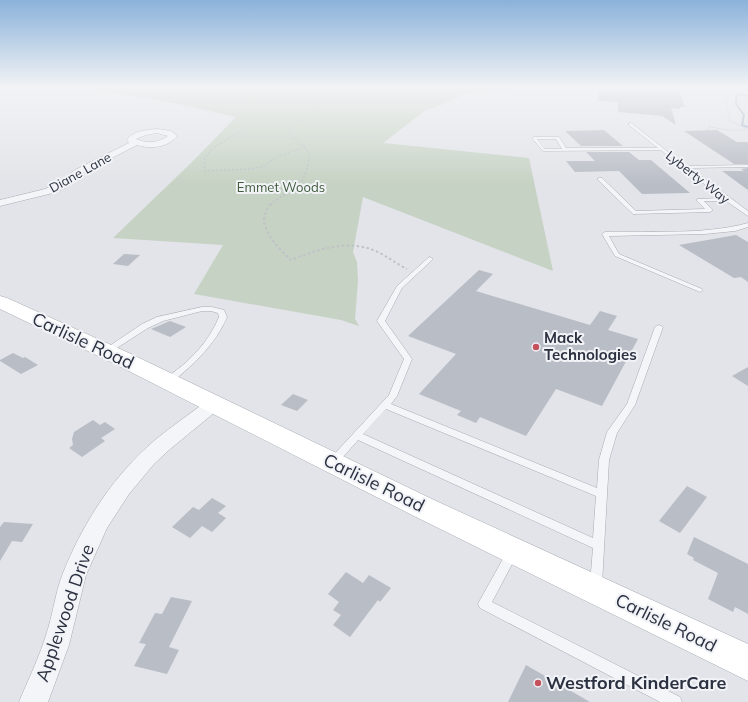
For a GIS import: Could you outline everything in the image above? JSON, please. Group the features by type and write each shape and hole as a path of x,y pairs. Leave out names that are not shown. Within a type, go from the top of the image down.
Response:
{"main road":[{"name":"Carlisle Road","path":"0,302 106,351 514,551 748,663"}],"street":[{"name":"Diane Lane","path":"0,204 49,191 61,186 78,172 135,143"},
{"name":"Applewood Drive","path":"32,702 54,654 74,575 106,510 118,492 146,460 214,404"}],"lane":[{"name":"Lyberty Way","path":"630,124 748,214"},
{"path":"565,150 557,138 534,138 543,150 565,150 662,149"},
{"path":"686,167 748,166"},
{"path":"600,180 635,213 710,210 699,200 727,199"},
{"path":"700,290 617,255 605,234 705,232 735,229 748,225"},
{"path":"332,462 392,396 408,359 380,320 399,287 430,259"},
{"path":"106,351 160,318 202,309 212,309 221,312 223,317 221,323 205,346 168,381"},
{"path":"596,589 604,460 612,432 631,404 659,327"},
{"path":"385,405 602,494"},
{"path":"357,435 599,546"},
{"path":"514,551 484,604 675,702"}],"path":[{"path":"238,120 246,128 213,148 204,159 204,171 250,169 265,166 273,160 304,147"},
{"path":"301,120 292,128 289,133 310,154 309,162 300,184 277,198 264,213 263,225 280,249 291,260 336,245 358,244 380,252 395,264 415,272"},
{"path":"730,120 748,129"},
{"path":"708,130 709,127 728,130 748,129"}],"green space":[{"name":"Emmet Woods","path":"233,120 413,120 383,143 529,158 553,271 363,197 353,252 357,262 358,280 355,319 359,326 341,320 194,294 223,245 113,238"}],"building":[{"path":"668,120 674,120 676,125"},
{"path":"604,130 623,146 581,146 565,131"},
{"path":"717,130 737,142 748,142 748,164 734,164 684,131"},
{"path":"586,152 629,152 639,160 651,160 690,193 642,194 619,171 575,172 566,161 595,161"},
{"path":"748,168 748,190 722,171 744,171 741,169"},
{"path":"736,235 748,242 748,282 741,277 734,278 679,245"},
{"path":"124,254 140,255 128,266 113,264"},
{"name":"Mack Technologies","path":"479,270 493,274 476,291 590,325 600,311 617,316 608,330 638,339 602,406 556,389 526,436 480,417 476,423 457,415 461,411 419,394 456,354 408,336"},
{"path":"170,321 186,327 170,337 151,329"},
{"path":"13,353 23,358 25,357 38,365 21,374 0,361"},
{"path":"748,367 748,386 732,376"},
{"path":"293,394 308,400 297,411 281,405"},
{"path":"93,420 100,425 105,422 115,429 101,438 105,441 82,457 69,448 73,445 72,439 74,432"},
{"path":"687,486 707,497 680,533 659,521"},
{"path":"212,498 226,506 218,513 226,518 212,532 202,526 190,538 172,527 193,507 199,510"},
{"path":"4,522 33,524 22,542 12,541 0,561 0,527"},
{"path":"694,537 748,564 748,614 735,607 733,612 708,599 718,573 693,560 694,558 687,554"},
{"path":"346,572 363,583 369,575 391,588 380,602 378,600 350,637 333,625 341,615 333,610 339,602 328,594"},
{"path":"171,597 192,601 169,647 179,650 167,674 134,666 146,644 139,643 155,613 162,614"},
{"name":"Westford KinderCare","path":"526,665 590,702 508,702"}],"waterway":[{"path":"743,120 742,125 748,127"}],"place":[{"name":"Mack Technologies","path":"536,347"},
{"name":"Westford KinderCare","path":"538,683"}]}
